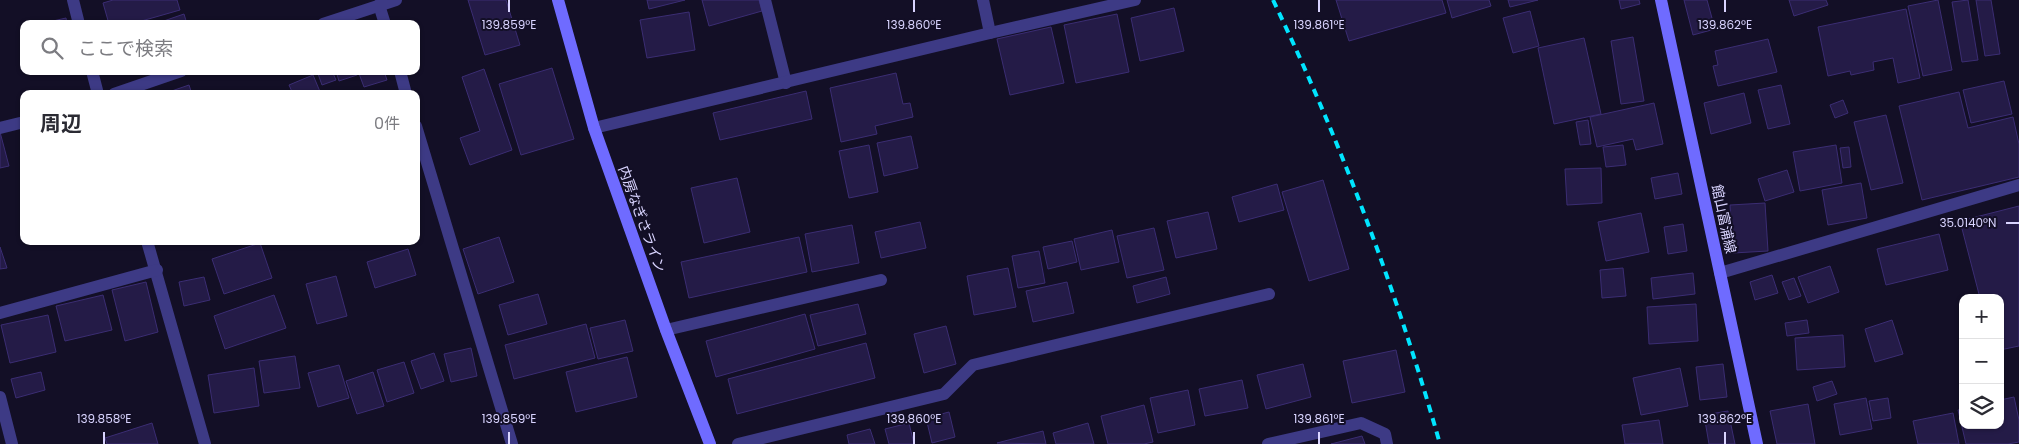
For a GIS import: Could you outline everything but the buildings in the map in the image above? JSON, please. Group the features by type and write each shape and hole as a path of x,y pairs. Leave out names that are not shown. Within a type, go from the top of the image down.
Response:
{"street":[{"path":"73,0 78,20"},
{"path":"335,20 396,0"},
{"name":"内房なぎさライン","path":"558,0 594,128 666,330 710,444"},
{"path":"765,0 786,82"},
{"path":"983,0 990,33"},
{"path":"594,128 1135,0"},
{"name":"館山富浦線","path":"1660,0 1757,444"},
{"path":"379,5 384,20"},
{"path":"93,75 97,90"},
{"path":"126,90 169,75"},
{"path":"401,75 405,90"},
{"path":"0,128 20,123"},
{"path":"420,139 512,444"},
{"path":"1720,273 2019,185"},
{"path":"148,245 205,444"},
{"path":"0,313 156,270"},
{"path":"666,330 881,280"},
{"path":"738,444 944,394 973,365 1269,294"},
{"path":"0,397 12,444"},
{"path":"1268,444 1286,442 1361,423 1385,434 1387,444"}],"railway":[{"path":"1273,0 1322,108 1366,218 1405,330 1440,444"}]}
